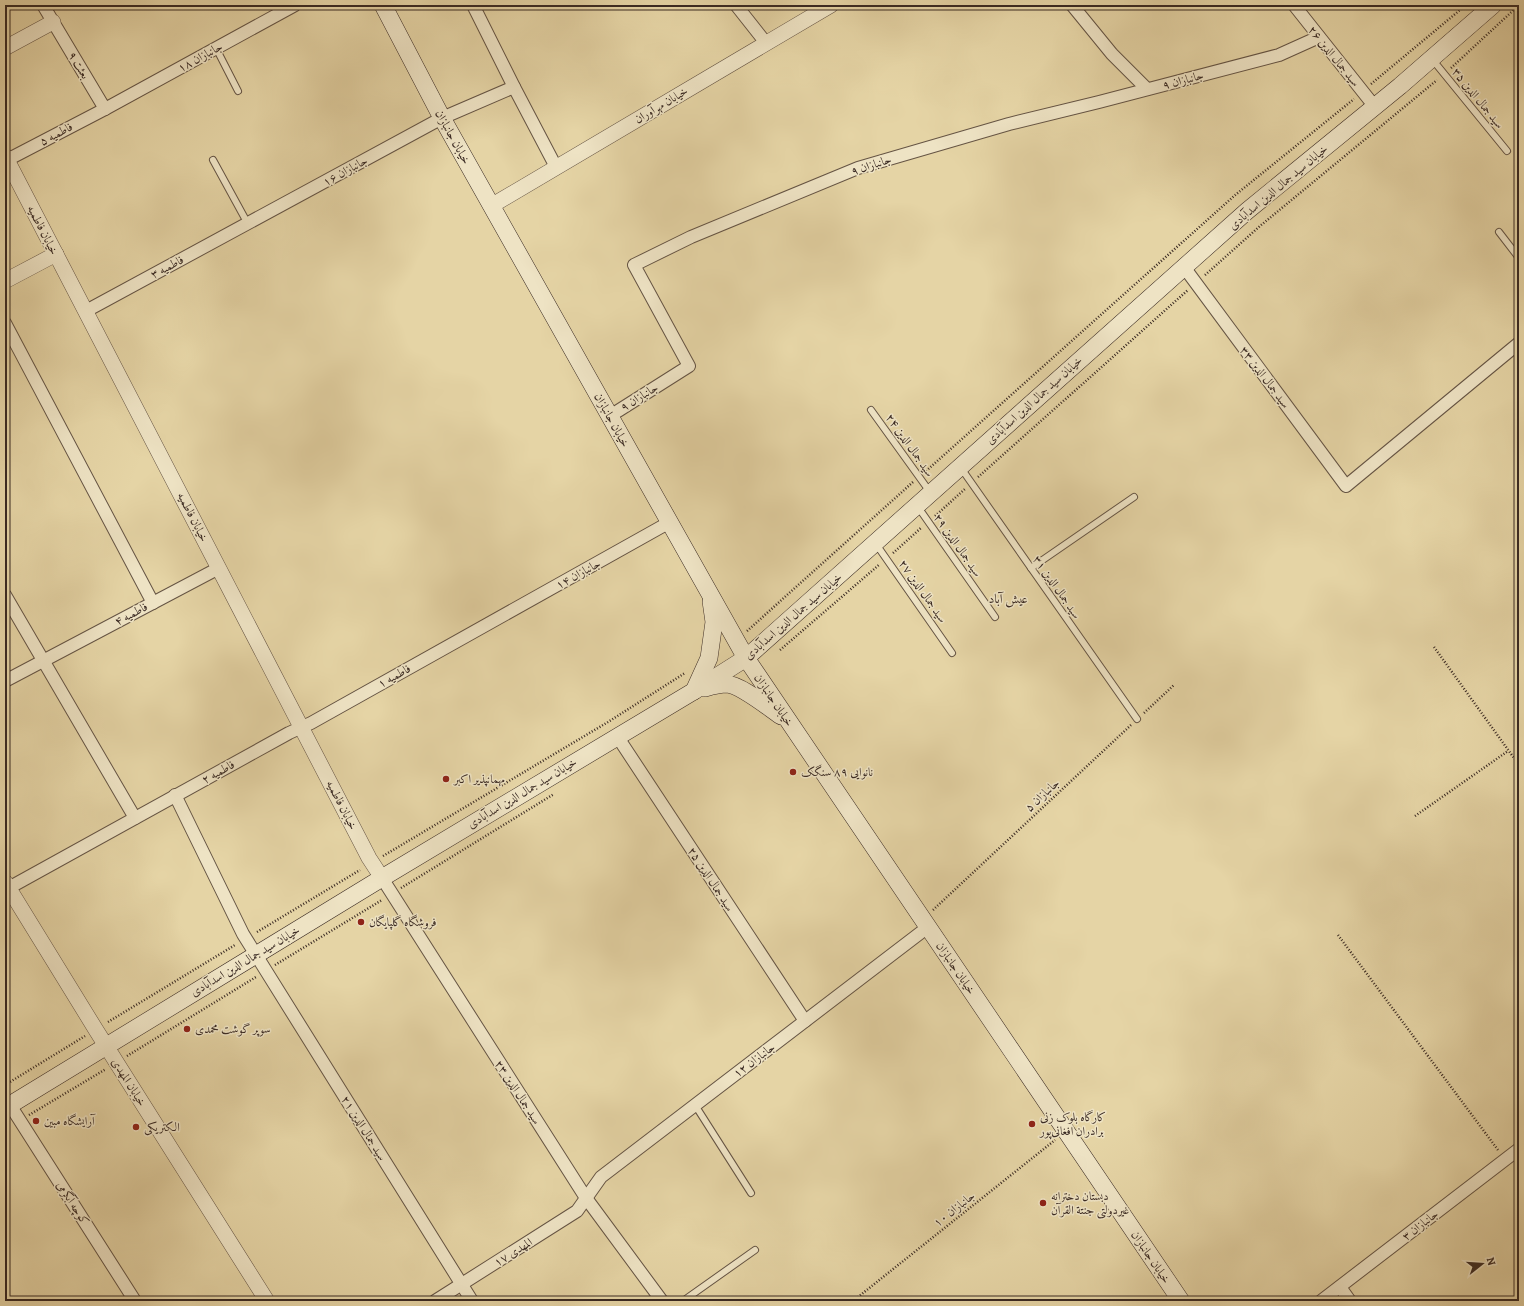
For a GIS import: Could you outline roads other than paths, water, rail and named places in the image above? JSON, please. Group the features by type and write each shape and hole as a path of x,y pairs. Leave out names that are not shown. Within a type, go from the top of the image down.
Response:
{"main road":[{"name":"خیابان جانبازان","path":"384,5 442,118 746,658 1181,1301"},
{"name":"خیابان سید جمال الدین اسدآبادی","path":"7,1107 382,878 694,691 746,658 1247,211 1375,107 1493,5"},
{"path":"694,691 709,658 714,622 710,595"},
{"path":"694,691 714,685 728,684 738,687 790,722"}],"street":[{"name":"بعثت ۹","path":"43,5 105,109"},
{"name":"جانبازان ۱۸","path":"105,109 295,5"},
{"path":"473,5 556,167"},
{"path":"736,5 766,43"},
{"name":"خیابان مهرآوران","path":"491,206 831,5"},
{"path":"1072,5 1112,54 1148,89"},
{"name":"سید جمال الدین ۲۶","path":"1294,5 1375,107"},
{"path":"5,48 53,22"},
{"name":"جانبازان ۹","path":"610,416 690,366 634,264 691,237 858,168 1009,124 1279,55 1319,37"},
{"name":"جانبازان ۱۶","path":"248,224 442,118 514,87"},
{"name":"فاطمیه ۵","path":"6,158 105,109"},
{"name":"خیابان فاطمیه","path":"6,158 372,862 382,878"},
{"name":"فاطمیه ۳","path":"86,312 248,224"},
{"path":"5,281 56,254"},
{"name":"سید جمال الدین ۳۳","path":"1184,267 1346,486 1519,343"},
{"path":"5,323 153,603"},
{"name":"جانبازان ۱۴","path":"486,625 670,522"},
{"name":"فاطمیه ۴","path":"5,681 219,568"},
{"path":"5,595 135,818"},
{"name":"فاطمیه ۱","path":"302,727 486,625"},
{"name":"فاطمیه ۲","path":"6,886 135,818 289,732 302,727"},
{"name":"سید جمال الدین ۲۵","path":"617,736 805,1021"},
{"name":"سید جمال الدین ۲۱","path":"175,795 246,938 472,1301"},
{"name":"سید جمال الدین ۲۳","path":"382,878 586,1198 662,1301"},
{"name":"خیابان المهدی","path":"6,886 267,1301"},
{"name":"جانبازان ۱۲","path":"586,1198 601,1177 805,1021 925,923"},
{"name":"کوچه آبگرمی","path":"7,1107 20,1121 135,1301"},
{"name":"جانبازان ۳","path":"1321,1301 1519,1149"},
{"name":"المهدی ۱۷","path":"435,1301 577,1211 586,1198"},
{"path":"1340,1287 1350,1301"}],"lane":[{"path":"216,48 238,91"},
{"name":"سید جمال الدین ۳۵","path":"1432,59 1507,151"},
{"path":"212,160 248,224"},
{"path":"1499,232 1519,258"},
{"name":"سید جمال الدین ۲۴","path":"871,410 930,493"},
{"name":"سید جمال الدین ۳۱","path":"960,467 1137,719"},
{"path":"1031,568 1134,497"},
{"name":"سید جمال الدین ۲۹","path":"917,505 995,617"},
{"name":"سید جمال الدین ۲۷","path":"875,543 952,653"},
{"path":"695,1105 751,1193"},
{"path":"684,1301 755,1250"}],"place":[{"name":"نانوایی ۸۹ سنگک","path":"793,772"},
{"name":"مهمانپذیر اکبر","path":"446,779"},
{"name":"فروشگاه گلپایگان","path":"361,922"},
{"name":"سوپر گوشت محمدی","path":"187,1029"},
{"name":"آرایشگاه مبین","path":"36,1121"},
{"name":"کارگاه بلوک زنی برادران افغانی‌پور","path":"1032,1124"},
{"name":"الکتریکی","path":"136,1127"},
{"name":"دبستان دخترانه غیردولتی جنتة القرآن","path":"1043,1203"}],"district":[{"name":"عیش آباد","path":"1008,598"}]}
